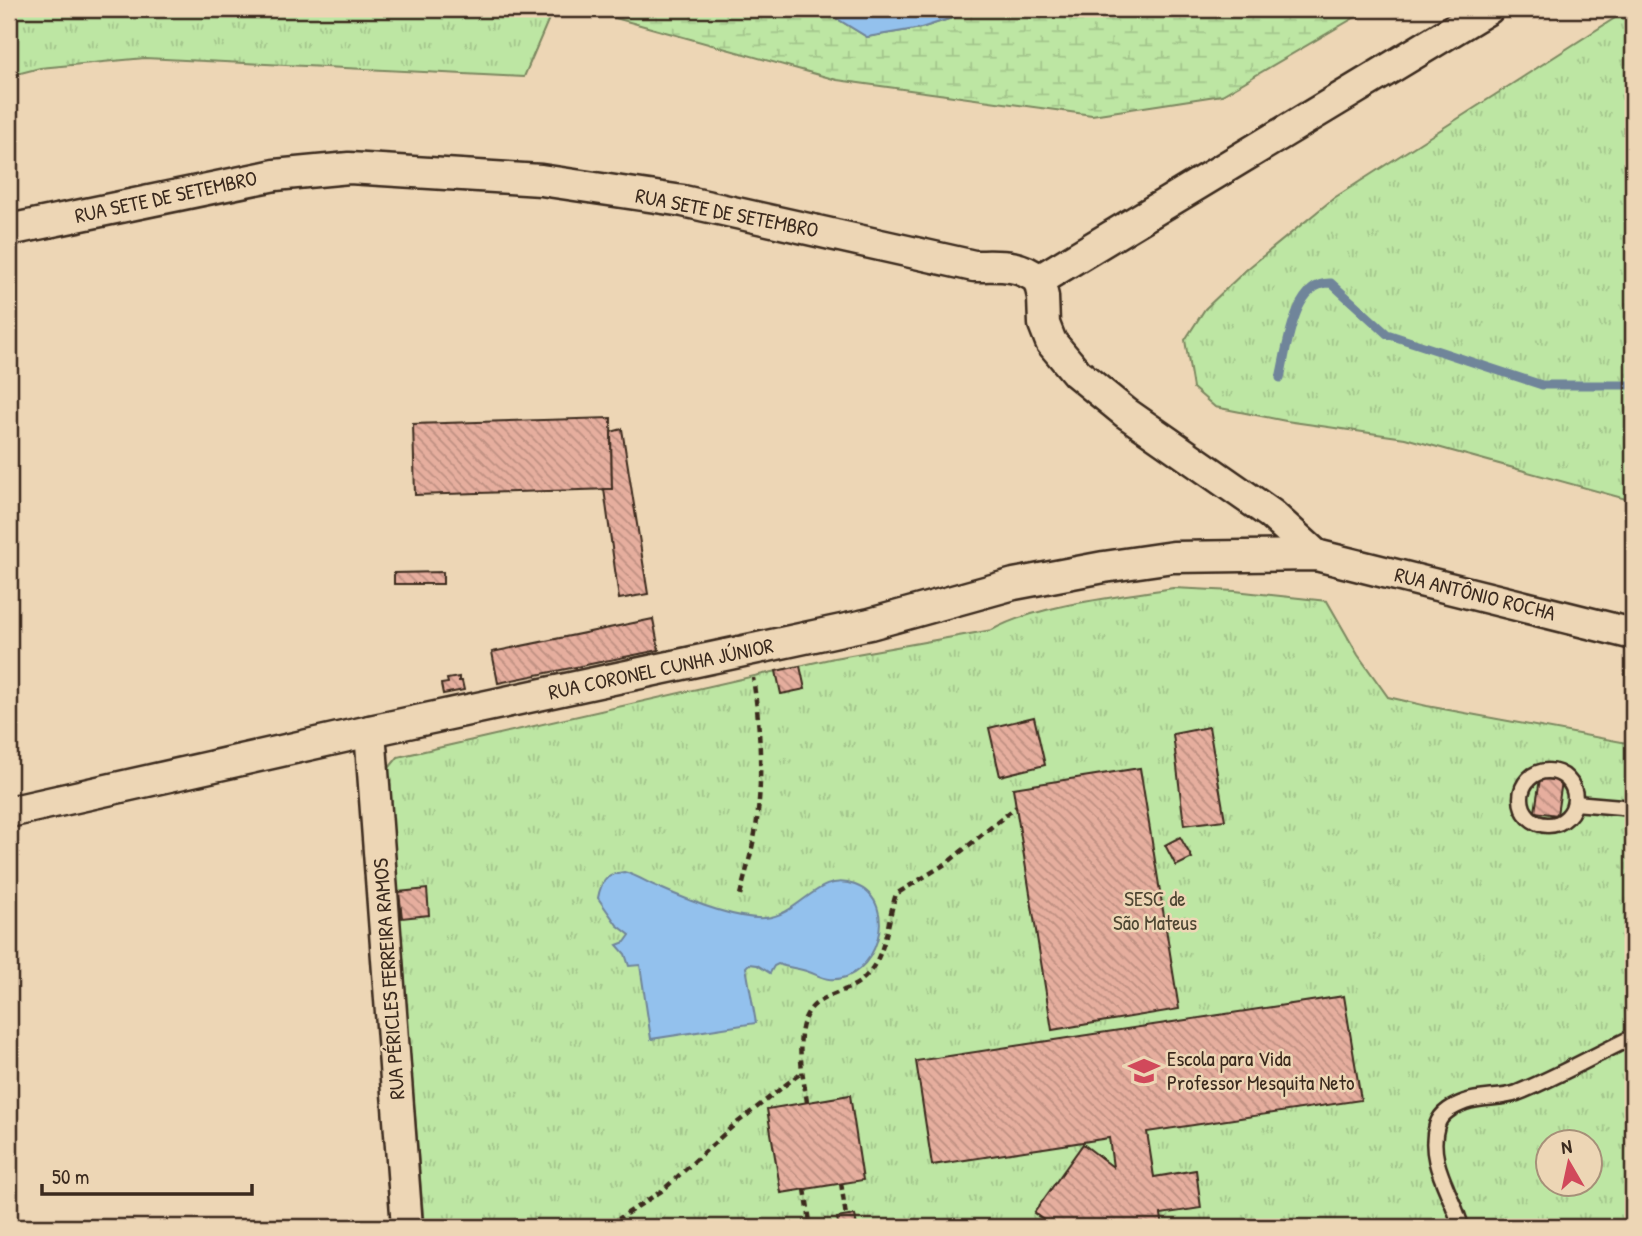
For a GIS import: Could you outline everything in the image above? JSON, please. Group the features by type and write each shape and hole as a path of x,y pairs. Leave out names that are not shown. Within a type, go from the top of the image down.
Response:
{"street":[{"path":"1316,555 1271,514 1126,413 1077,373 1051,342 1044,324 1039,279 1488,9"},
{"name":"RUA SETE DE SETEMBRO","path":"9,230 275,174 349,168 541,180 683,201 974,266 1007,266 1026,270 1039,279"},
{"name":"RUA ANTÔNIO ROCHA","path":"1316,555 1633,634"},
{"name":"RUA CORONEL CUNHA JÚNIOR","path":"9,812 870,625 1014,584 1173,557 1316,555"},
{"name":"RUA PÉRICLES FERREIRA RAMOS","path":"370,732 407,1227"}],"lane":[{"path":"1575,803 1633,808"},
{"path":"1461,1227 1453,1203 1440,1178 1435,1154 1437,1125 1444,1113 1473,1099 1515,1093 1633,1037"}],"path":[{"path":"740,895 757,824 760,791 757,702 753,677"},
{"path":"807,1102 802,1072 802,1025 808,1012 820,1001 850,988 865,977 876,962 888,932 895,894 947,863 1016,807"},
{"path":"606,1227 663,1190 733,1126 802,1072"},
{"path":"841,1183 846,1216"},
{"path":"805,1189 810,1222"}],"green space":[{"path":"9,9 553,9 524,77 145,58 40,68 9,76"},
{"path":"583,9 821,9 867,37 921,28 980,9 1369,9 1222,95 1092,115 837,80"},
{"path":"1629,9 1633,9 1633,501 1405,438 1286,421 1215,407 1193,388 1185,340 1205,309 1246,270 1334,198"},
{"name":"SESC de São Mateus","path":"1173,588 1235,591 1327,601 1358,655 1388,697 1633,744 1633,1227 424,1227 388,781 389,768 398,757 834,658 992,630 1033,614 1104,598"}],"water":[{"path":"821,9 980,9 921,28 867,37"},
{"path":"624,872 696,903 753,918 778,915 819,888 830,884 842,882 855,885 869,894 877,908 880,924 877,940 860,969 846,977 829,979 778,964 770,973 757,965 749,964 746,967 756,1023 651,1039 640,965 629,966 625,954 617,945 625,942 630,935 617,925 598,898 606,879"}],"building":[{"path":"611,418 612,489 415,495 413,424"},
{"path":"622,429 648,594 619,599 604,489 612,489 611,432"},
{"path":"443,572 443,584 394,584 394,573"},
{"path":"653,619 659,650 498,683 492,652"},
{"path":"800,666 805,689 781,694 776,671"},
{"path":"459,677 464,690 443,694 441,684 448,683 447,679"},
{"path":"1034,717 1045,765 1000,776 989,728"},
{"path":"1209,727 1225,820 1184,825 1173,734"},
{"path":"1140,768 1179,1009 1052,1030 1013,788"},
{"path":"1540,778 1562,781 1557,815 1535,812"},
{"path":"1180,837 1192,858 1176,866 1165,845"},
{"path":"427,889 429,915 402,918 399,892"},
{"path":"1344,996 1361,1100 1147,1132 1154,1177 1196,1170 1201,1208 1161,1214 1163,1227 1053,1227 1034,1213 1083,1144 1113,1167 1109,1138 932,1165 916,1061"},
{"path":"850,1095 863,1180 781,1193 767,1109"},
{"path":"855,1215 857,1227 839,1227 837,1218"},
{"path":"820,1221 821,1227 802,1227 802,1223"}],"waterway":[{"path":"1280,378 1289,335 1300,305 1318,285 1331,283 1387,334 1542,385 1633,385"}],"place":[{"name":"Escola para Vida Professor Mesquita Neto","path":"1144,1071"}]}
